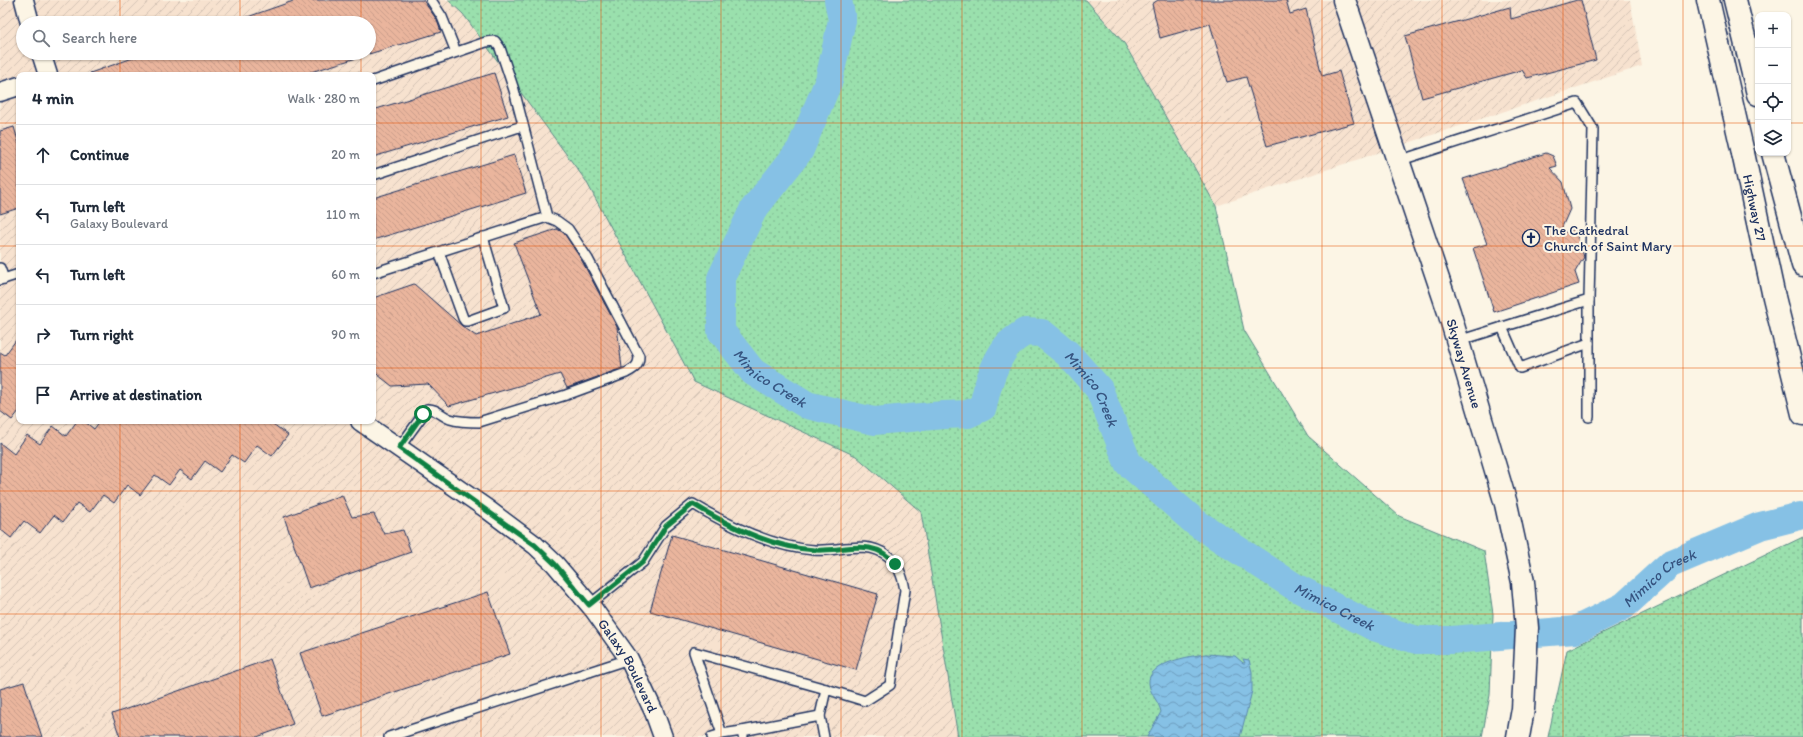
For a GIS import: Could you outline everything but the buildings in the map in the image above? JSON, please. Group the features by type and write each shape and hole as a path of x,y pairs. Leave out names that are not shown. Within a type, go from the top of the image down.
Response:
{"main road":[{"name":"Skyway Avenue","path":"1344,0 1458,341 1506,504 1523,582 1527,628 1523,709 1518,737"},
{"name":"Highway 27","path":"1708,0 1774,297 1803,414"},
{"path":"1735,0 1756,84"},
{"path":"1774,156 1803,265"}],"street":[{"path":"24,0 28,16"},
{"path":"43,60 47,72"},
{"path":"0,92 16,87"},
{"name":"Galaxy Boulevard","path":"364,424 535,545 555,564 589,605 629,659 654,712 663,737"}],"lane":[{"path":"431,0 442,17 456,52"},
{"path":"376,80 486,42 495,41 500,48 514,90 522,126 547,217"},
{"path":"1398,161 1577,103 1593,129 1589,300 1589,418"},
{"path":"376,174 522,126"},
{"path":"376,272 547,217 557,221 568,229 588,259 640,356 639,363 635,368 626,373 566,395 479,422 464,422 449,418 431,409 426,409 399,448"},
{"path":"439,252 463,318 468,321 504,308 483,238"},
{"path":"0,268 2,280 16,275"},
{"path":"1458,341 1589,300"},
{"path":"1502,327 1520,368 1589,343"},
{"path":"589,605 643,562 666,526 693,504 717,518 781,544 815,550 856,547 871,548 888,556 903,576 905,590 890,685 865,701 694,652 722,734"},
{"path":"389,737 629,659"},
{"path":"824,737 820,716 826,689"},
{"path":"712,737 722,734 743,734 820,716"}],"shaded area":[{"path":"0,0 448,0 463,14 586,181 694,382 856,456 921,512 958,737 0,737"},
{"path":"1086,0 1630,0 1642,66 1216,206 1124,43"}],"green space":[{"path":"448,0 1086,0 1124,43 1216,206 1244,330 1308,436 1399,516 1484,551 1493,614 1490,695 1482,737 958,737 921,512 856,456 694,382 586,181 463,14"},
{"path":"1803,537 1803,737 1548,737 1567,650"}],"water":[{"path":"1206,654 1235,656 1243,663 1245,663 1243,659 1249,660 1252,672 1252,691 1240,737 1147,737 1161,712 1150,687 1150,676 1155,670 1171,662"}],"waterway":[{"name":"Mimico Creek","path":"838,0 842,20 829,80 800,150 753,210 721,278 721,331 753,372 807,405 874,421 968,414 983,407 995,367 1002,353 1009,344 1025,332 1042,333 1068,354 1099,389 1128,463 1195,522 1295,587 1374,627 1417,640 1451,640 1575,630 1624,606 1670,564 1760,526 1800,516"}],"place":[{"name":"The Cathedral Church of Saint Mary","path":"1531,238"}],"route":[{"path":"423,414 399,448 487,509 535,545 555,564 589,605 643,562 666,526 693,504 717,518 781,544 815,550 856,547 871,548 888,556 895,564"}]}
